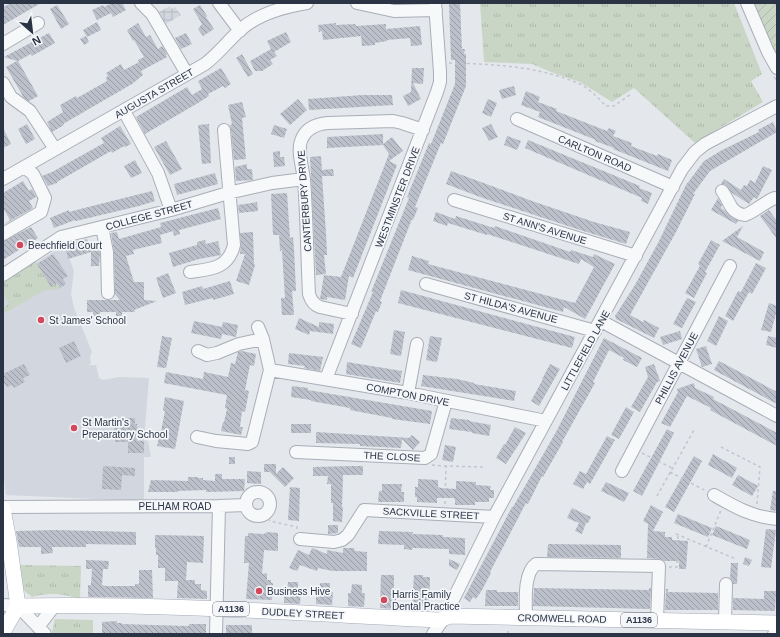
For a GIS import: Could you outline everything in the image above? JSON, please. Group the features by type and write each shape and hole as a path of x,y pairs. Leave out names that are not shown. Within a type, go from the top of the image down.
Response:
{"main road":[{"path":"3,508 9,541 10,606 3,632"},
{"name":"DUDLEY STREET","path":"10,606 55,605 216,609 439,620 444,618"},
{"name":"CROMWELL ROAD","path":"444,618 451,616 777,623"}],"street":[{"path":"141,3 152,14 188,74"},
{"path":"219,3 240,31"},
{"name":"AUGUSTA STREET","path":"3,179 124,111 215,57 240,31 257,18 301,3"},
{"path":"357,3 394,11 435,7"},
{"path":"747,3 768,52 777,68"},
{"name":"WESTMINSTER DRIVE","path":"326,379 424,130 438,87 440,62 435,7"},
{"path":"3,44 38,24"},
{"path":"3,83 11,97 30,111 55,150"},
{"name":"LITTLEFIELD LANE","path":"433,634 444,618 494,517 689,160 695,152 705,144 777,107"},
{"path":"124,111 158,173 171,210"},
{"name":"CARLTON ROAD","path":"517,119 673,187"},
{"name":"CANTERBURY DRIVE","path":"352,314 317,306 310,299 304,179 300,146 301,140 305,134 315,126 328,123 386,121 402,122 424,130"},
{"path":"190,272 211,269 219,266 232,254 234,245 228,193 224,130"},
{"path":"3,234 40,212 44,198 33,174 24,167"},
{"name":"COLLEGE STREET","path":"3,275 61,237 171,210 228,193 272,183 304,179"},
{"path":"722,191 732,209 739,214 745,215 767,201 776,198"},
{"name":"ST ANN'S AVENUE","path":"454,200 636,256"},
{"path":"102,227 107,252 108,293"},
{"name":"PHILLIS AVENUE","path":"622,471 730,266"},
{"name":"ST HILDA'S AVENUE","path":"426,284 598,326 679,362 777,416"},
{"path":"197,437 216,441 248,444 252,442 270,370 263,339 258,327"},
{"path":"198,351 207,354 217,353 239,344 263,339"},
{"path":"408,393 417,344"},
{"name":"COMPTON DRIVE","path":"270,370 408,393 546,421"},
{"name":"THE CLOSE","path":"296,452 424,458 431,454 446,401"},
{"path":"254,493 262,493 268,497 270,505 264,514 258,516 252,514 247,509 246,505 248,498 254,493"},
{"path":"714,495 749,514 763,518 777,519"},
{"path":"219,506 246,505"},
{"name":"PELHAM ROAD","path":"3,508 219,506 216,634"},
{"name":"SACKVILLE STREET","path":"300,539 334,542 342,540 348,534 363,507 494,517"},
{"path":"526,618 528,576 531,567 536,564 659,566 657,621"},
{"path":"725,622 726,584"},
{"path":"10,606 41,631 55,605"},
{"path":"774,634 777,629"}],"path":[{"path":"440,62 508,66 530,69 580,85 593,93 606,106 614,106 631,94"},
{"path":"657,496 694,430"},
{"path":"721,447 760,467 755,516"},
{"path":"634,448 672,468"},
{"path":"429,466 484,467"},
{"path":"445,514 446,466"},
{"path":"670,472 714,495"},
{"path":"706,546 725,501"},
{"path":"264,514 270,520 297,527 300,539"},
{"path":"659,568 677,567 677,535 736,559"}],"shaded area":[{"path":"170,6 171,9 175,7 181,15 166,24 159,12"},
{"name":"St Martin's Preparatory School","path":"60,248 67,252 74,271 71,294 74,308 92,352 90,357 91,363 89,365 96,365 99,378 103,380 120,377 149,378 144,440 148,441 151,457 144,457 144,501 6,495 3,470 3,283"}],"green space":[{"path":"480,3 734,3 762,74 751,81 763,102 695,143 634,88 612,102 580,82 532,64 484,62"},
{"path":"746,3 777,3 777,72"},
{"path":"35,261 51,286 57,283 61,289 43,291 5,313 3,308 9,304 3,294 3,281"},
{"path":"19,565 81,566 80,599 56,594 45,594 32,597 23,590"},
{"path":"55,619 93,620 93,634 54,634 52,632"}],"building":[{"path":"11,3 41,3 3,25 3,7"},
{"path":"112,3 122,3 126,10 113,17 111,13 97,20 92,10"},
{"path":"460,3 462,49 465,49 464,54 466,54 466,86 443,144 441,143 415,207 418,208 413,220 412,219 380,301 382,302 378,312 376,311 361,348 351,344 373,292 371,292 409,198 407,197 429,143 431,144 455,84 455,60 451,60 449,4"},
{"path":"57,5 69,24 61,29 50,9"},
{"path":"200,5 214,29 203,36 198,29 202,24 193,9"},
{"path":"97,22 101,30 87,37 83,30"},
{"path":"138,23 146,37 150,35 158,49 162,46 167,54 167,57 141,71 143,75 132,84 63,124 64,125 52,132 47,122 63,112 60,105 76,96 77,98 107,81 106,78 108,76 106,73 121,64 124,70 139,62 138,60 144,57 127,30"},
{"path":"336,23 336,25 355,24 356,26 386,24 386,29 420,26 422,45 411,46 410,38 387,40 375,43 375,45 362,46 361,36 323,40 322,31 319,32 318,25"},
{"path":"286,32 291,42 274,52 277,56 270,60 273,64 262,71 255,71 250,61 271,49 267,41"},
{"path":"49,33 55,43 32,56 31,54 18,61 38,96 29,101 24,98 6,67 17,61 4,57"},
{"path":"186,33 192,44 181,49 175,38"},
{"path":"86,36 89,42 84,45 80,39"},
{"path":"242,54 253,74 248,77 236,58"},
{"path":"221,68 231,84 225,88 223,86 208,94 209,96 198,103 145,134 136,117 187,87 192,95 202,89 198,81"},
{"path":"412,68 424,68 423,84 413,83 421,99 408,106 403,96 411,92"},
{"path":"514,86 516,95 502,99 499,90"},
{"path":"526,91 540,97 538,102 557,109 556,111 607,131 609,128 616,131 613,136 632,143 631,146 672,160 668,171 538,117 540,112 521,105"},
{"path":"363,95 392,95 393,105 309,110 308,99"},
{"path":"298,99 307,110 290,125 280,114"},
{"path":"488,99 497,103 491,117 482,113"},
{"path":"242,102 246,117 242,118 246,159 234,160 230,125 232,124 228,105"},
{"path":"773,122 777,132 710,171 693,194 695,194 676,232 630,315 659,328 654,338 616,319 615,316 635,285 658,243 686,185 704,161 722,150 759,132 758,130"},
{"path":"27,124 35,139 26,144 18,129"},
{"path":"209,124 211,163 202,164 198,125"},
{"path":"491,124 498,137 489,141 482,128"},
{"path":"274,125 287,129 284,138 271,134"},
{"path":"120,126 131,144 112,153 111,151 57,183 48,186 42,176 104,143 101,138"},
{"path":"3,128 11,144 3,148"},
{"path":"383,134 383,144 392,137 403,151 389,161 397,165 353,278 349,276 345,300 327,297 327,300 320,299 324,275 341,277 389,154 383,145 327,148 327,137"},
{"path":"507,136 521,141 517,150 504,145"},
{"path":"528,140 640,186 639,188 652,193 648,204 641,201 642,198 525,148"},
{"path":"166,141 182,169 170,175 154,147"},
{"path":"280,151 280,157 284,157 285,166 274,167 273,152"},
{"path":"321,156 322,170 333,169 334,176 322,176 327,255 324,255 326,274 316,275 310,157"},
{"path":"135,160 142,173 131,178 124,166"},
{"path":"247,164 247,169 252,169 253,180 236,181 235,167"},
{"path":"763,166 772,170 757,199 754,197 749,204 732,193 725,184 721,184 724,179 741,190 744,185 747,186 750,180 755,183"},
{"path":"451,171 532,201 594,222 630,232 626,244 480,197 446,184"},
{"path":"215,173 218,184 177,195 174,184"},
{"path":"23,181 29,191 32,189 36,197 29,201 33,208 3,225 10,220 3,208 3,193"},
{"path":"152,191 155,201 139,206 75,220 54,228 50,218 69,210 69,212"},
{"path":"287,193 290,238 293,237 294,249 296,291 292,291 294,315 282,315 281,298 285,298 282,250 280,251 279,235 273,235 271,194"},
{"path":"718,198 722,205 721,208 738,221 736,224 711,210"},
{"path":"257,202 258,211 239,213 238,205"},
{"path":"218,208 221,219 179,230 180,234 174,236 173,231 160,235 162,243 133,250 134,254 126,256 134,282 144,282 144,300 157,301 134,310 135,312 122,312 122,316 116,316 116,312 100,312 100,316 93,316 93,312 87,312 87,300 120,300 115,294 114,252 111,233 117,232 119,239 161,227 160,223"},
{"path":"769,210 777,221 777,239 760,216"},
{"path":"436,212 455,219 456,216 494,228 495,226 570,252 571,250 593,257 594,254 615,264 585,319 564,307 563,312 408,270 412,256 429,261 428,264 575,303 594,267 581,259 579,264 487,234 448,223 447,226 433,221"},
{"path":"743,226 737,237 764,252 760,261 722,241"},
{"path":"31,227 38,238 3,260 3,241"},
{"path":"253,232 255,265 249,285 236,281 245,254 240,254 240,233"},
{"path":"87,239 89,243 97,242 100,253 99,266 91,266 91,252 68,259 66,249 72,248 71,243"},
{"path":"205,240 206,244 218,241 221,255 199,259 173,267 169,253 197,245 197,242"},
{"path":"711,240 720,245 705,272 707,273 694,298 685,293 700,266 698,264"},
{"path":"53,254 68,276 63,279 66,284 60,288 57,283 51,287 37,264"},
{"path":"756,263 766,268 752,294 749,292 733,321 725,316 738,291 741,292"},
{"path":"168,273 176,293 163,298 156,278"},
{"path":"230,281 234,294 213,300 213,298 185,305 182,292 202,286 203,289"},
{"path":"401,290 575,337 572,348 398,303"},
{"path":"687,298 696,302 682,328 673,324"},
{"path":"769,303 777,306 771,332 761,330"},
{"path":"719,316 728,321 716,346 707,341"},
{"path":"299,318 319,327 319,322 334,324 333,334 310,331 309,335 295,329"},
{"path":"194,321 222,327 223,322 238,325 236,337 222,334 221,339 191,333"},
{"path":"394,330 405,332 401,356 390,354"},
{"path":"680,331 682,339 663,345 660,337"},
{"path":"162,336 172,338 166,368 157,367"},
{"path":"430,336 442,338 437,362 426,360"},
{"path":"768,336 777,338 777,348 766,345"},
{"path":"604,338 642,358 637,367 623,360 624,358 609,350 593,382 595,383 543,477 542,476 528,504 526,503 482,590 476,599 473,597 470,602 464,598 512,507 556,432"},
{"path":"74,341 81,356 66,363 59,348"},
{"path":"706,346 712,364 702,367 696,349"},
{"path":"242,351 256,354 254,366 250,365 245,390 249,391 245,412 242,411 240,427 243,427 241,435 221,431 227,409 225,408 227,395 164,383 166,372 203,379 204,372 228,377 231,363 235,364 238,352"},
{"path":"289,353 323,357 320,371 304,368 305,366 288,364"},
{"path":"719,361 777,392 777,404 714,370"},
{"path":"347,362 402,371 400,383 346,374"},
{"path":"24,364 30,375 23,378 25,382 14,388 12,385 7,387 3,381 3,374"},
{"path":"550,364 560,369 539,406 531,401"},
{"path":"654,364 660,381 657,382 640,412 631,407 648,377 645,367"},
{"path":"423,375 457,379 474,384 516,391 514,401 421,386"},
{"path":"694,383 695,388 714,397 713,399 777,433 777,446 687,396 670,427 661,423 678,392 677,389"},
{"path":"292,386 432,411 430,424 392,419 350,410 350,408 291,397"},
{"path":"165,397 184,401 175,449 157,446 159,438 154,438 156,430 161,431 165,411 163,410"},
{"path":"626,407 634,412 619,439 611,435"},
{"path":"114,418 135,418 135,424 137,424 137,441 144,441 144,453 128,453 128,442 115,442"},
{"path":"451,418 491,425 489,436 449,429"},
{"path":"291,424 311,424 311,433 291,433"},
{"path":"515,427 526,433 506,464 496,458"},
{"path":"667,429 674,433 642,496 633,491"},
{"path":"316,432 409,438 412,435 420,442 413,450 402,439 401,448 360,446 360,444 316,443"},
{"path":"607,436 615,440 590,484 587,482 583,489 573,484 580,471 586,474"},
{"path":"445,445 456,447 453,462 442,460"},
{"path":"713,454 737,468 732,478 708,465"},
{"path":"694,456 702,461 674,512 665,507"},
{"path":"229,457 235,457 235,464 229,464"},
{"path":"264,464 276,464 276,474 283,467 294,478 285,487 270,472 264,472"},
{"path":"103,466 135,468 135,476 122,475 121,490 102,489"},
{"path":"363,466 363,475 343,475 342,522 333,521 331,484 327,484 328,476 313,476 313,467"},
{"path":"247,471 261,472 261,484 247,483"},
{"path":"215,474 222,474 222,479 245,479 244,491 206,492 206,490 148,492 151,480 188,481 188,477 198,477 203,478 203,480 215,481"},
{"path":"738,475 758,486 752,496 732,485"},
{"path":"418,479 438,480 438,487 456,489 456,481 476,482 476,485 491,486 490,490 494,490 494,498 489,498 489,502 475,502 475,505 455,505 455,499 453,498 437,498 437,503 417,502 417,497 415,497 415,487 418,487"},
{"path":"606,482 629,493 624,502 601,491"},
{"path":"382,484 402,484 401,492 404,492 404,502 378,502 379,491 382,491"},
{"path":"290,487 300,488 299,521 288,520"},
{"path":"773,491 777,491 777,511 770,510"},
{"path":"651,505 663,512 653,531 665,532 665,537 672,537 672,540 688,541 686,569 679,569 679,561 664,561 660,559 647,558 648,524 643,521"},
{"path":"572,508 591,517 588,523 586,523 582,534 575,531 579,523 567,518"},
{"path":"678,514 712,528 708,537 674,523"},
{"path":"328,525 338,525 338,533 328,534"},
{"path":"716,526 750,540 747,549 712,535"},
{"path":"766,529 776,530 771,568 761,567"},
{"path":"55,530 136,532 136,545 86,544 86,547 52,547 53,553 41,554 41,547 19,547 16,531"},
{"path":"379,531 413,532 412,534 443,535 443,537 465,538 465,555 449,554 449,549 412,548 412,550 404,549 404,545 378,544"},
{"path":"267,532 278,533 278,551 264,550 262,574 267,573 267,580 271,580 271,583 273,583 272,600 246,599 249,563 244,563 245,536 248,536 248,533 264,534"},
{"path":"155,535 204,536 203,563 187,562 186,580 195,580 195,584 201,584 201,590 207,591 207,599 177,598 178,581 165,581 165,568 158,568"},
{"path":"548,544 621,545 621,558 547,557"},
{"path":"312,548 327,554 327,550 343,553 343,548 354,548 355,551 367,552 367,571 333,571 318,568 317,571 300,565 297,571 289,568 298,550 309,555"},
{"path":"745,557 752,560 749,566 743,564"},
{"path":"449,559 460,564 457,570 449,566"},
{"path":"86,560 109,561 108,569 103,569 102,585 106,586 135,586 135,584 139,584 139,570 152,570 153,598 88,597 88,585 91,585 92,569 86,569"},
{"path":"731,563 738,563 737,584 733,584 730,578"},
{"path":"381,575 394,575 396,609 380,608"},
{"path":"414,575 430,577 429,606 412,605"},
{"path":"288,582 298,582 298,591 301,591 300,604 284,603 284,591 287,591"},
{"path":"320,583 330,583 330,592 333,592 332,605 316,604 316,592 319,592"},
{"path":"352,584 362,585 362,593 365,593 364,607 348,606 348,593 351,593"},
{"path":"534,588 649,590 649,588 651,588 650,609 533,606"},
{"path":"666,589 668,589 668,592 718,593 718,610 665,610"},
{"path":"486,590 497,590 497,592 518,592 518,606 485,606"},
{"path":"764,591 776,591 775,611 733,610 733,598 764,599"},
{"path":"117,621 117,623 122,624 189,626 189,624 206,624 206,634 102,633 102,622"},
{"path":"226,625 252,625 252,634 226,634"}],"place":[{"name":"Beechfield Court","path":"20,245"},
{"name":"St James' School","path":"41,320"},
{"name":"St Martin's Preparatory School","path":"74,428"},
{"name":"Business Hive","path":"259,591"},
{"name":"Harris Family Dental Practice","path":"384,600"}]}
